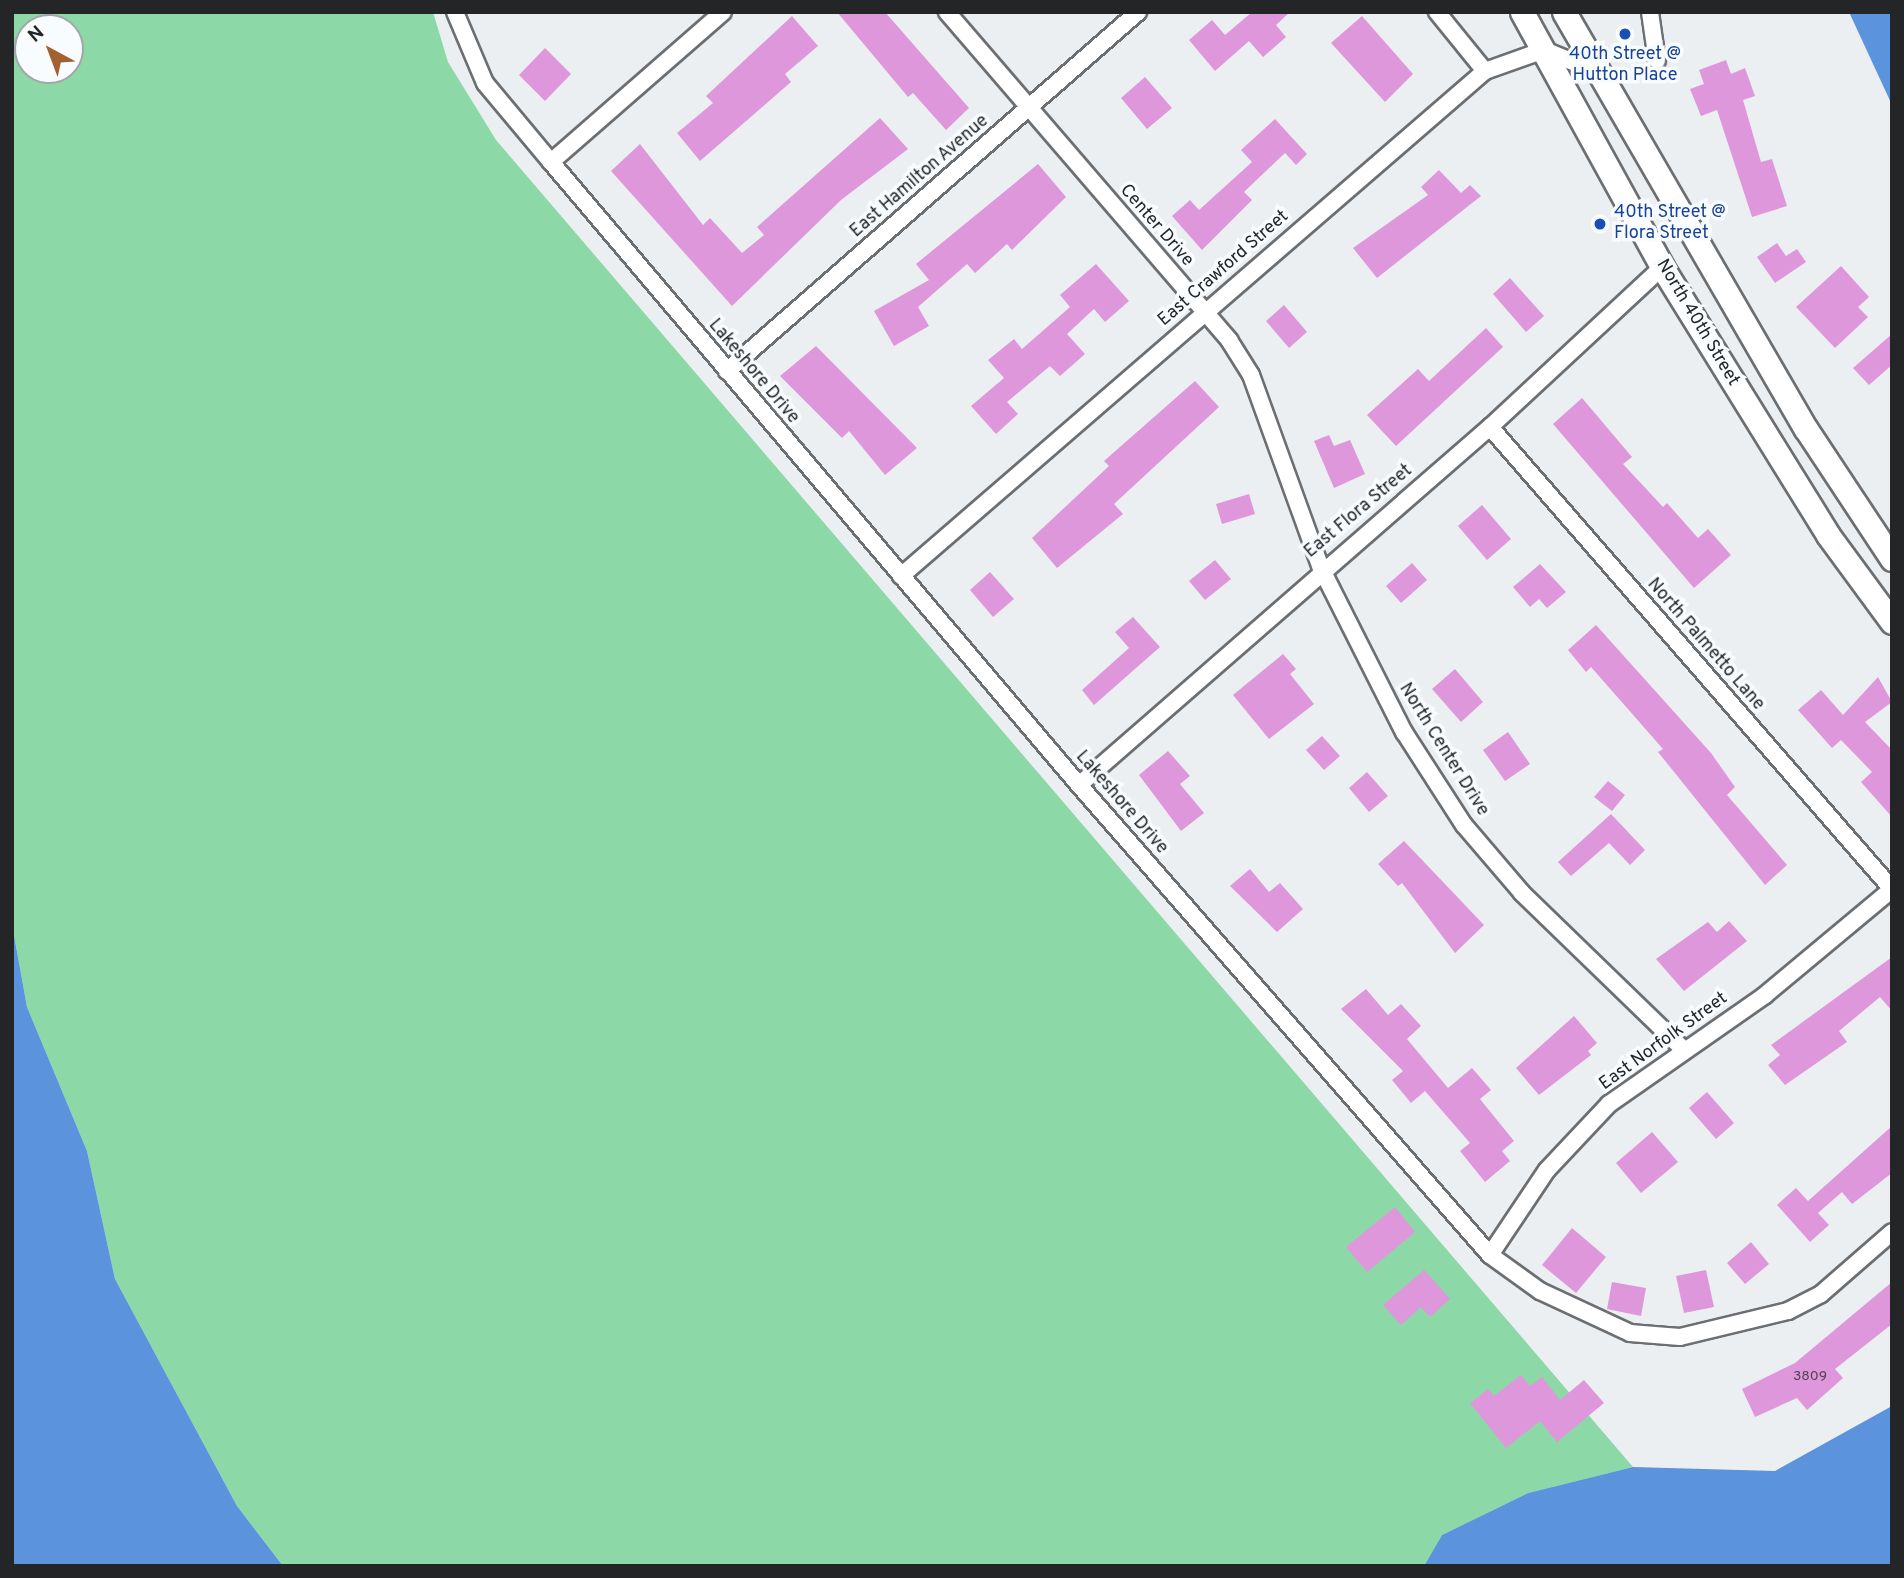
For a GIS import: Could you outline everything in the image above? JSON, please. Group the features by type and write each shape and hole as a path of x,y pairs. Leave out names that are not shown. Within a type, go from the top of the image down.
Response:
{"main road":[{"name":"North 40th Street","path":"1522,12 1662,267 1828,536 1892,622"},
{"path":"1564,12 1595,71 1806,429 1892,559"}],"street":[{"name":"Lakeshore Drive","path":"455,12 485,83 1079,785 1490,1255 1540,1291 1630,1334 1680,1337 1788,1311 1821,1294 1892,1232"},
{"path":"551,162 723,12"},
{"name":"Center Drive","path":"947,12 1203,311 1251,375 1321,568"},
{"name":"East Hamilton Avenue","path":"727,371 1138,12"},
{"path":"1437,12 1485,71"},
{"path":"1650,12 1657,61"},
{"path":"1544,50 1595,71"},
{"name":"East Crawford Street","path":"901,576 1203,311 1485,71 1544,50"},
{"name":"East Flora Street","path":"1079,785 1321,568 1490,427 1662,267"},
{"name":"North Palmetto Lane","path":"1490,427 1892,889"},
{"name":"North Center Drive","path":"1321,568 1404,732 1464,825 1522,893 1682,1048"},
{"name":"East Norfolk Street","path":"1490,1255 1556,1161 1609,1104 1682,1048 1765,995 1892,889"}],"green space":[{"path":"12,12 433,12 448,62 496,140 1633,1467 1528,1493 1442,1535 1424,1566 283,1566 237,1506 115,1279 87,1151 27,1007 12,924"}],"water":[{"path":"1849,12 1892,12 1892,105"},
{"path":"12,924 27,1007 87,1151 115,1279 237,1506 283,1566 12,1566"},
{"path":"1892,1406 1892,1566 1424,1566 1442,1535 1528,1493 1633,1467 1775,1471"}],"building":[{"path":"837,12 885,12 969,108 946,130 913,93 908,97"},
{"path":"1252,12 1290,12 1276,25 1286,37 1263,57 1249,41 1215,71 1189,40 1212,20 1225,35"},
{"path":"792,16 818,46 785,74 791,82 700,161 677,133 713,103 706,96"},
{"path":"1362,16 1413,74 1385,102 1331,43"},
{"path":"545,48 571,74 545,101 519,75"},
{"path":"1726,60 1731,74 1745,68 1755,96 1743,100 1761,162 1772,159 1787,206 1752,217 1717,110 1701,116 1690,89 1704,84 1699,70"},
{"path":"1145,77 1172,108 1147,129 1121,98"},
{"path":"880,118 908,149 841,200 732,306 611,171 640,144 703,225 710,218 742,253 764,235 757,227"},
{"path":"1275,119 1307,154 1296,165 1285,153 1244,192 1252,200 1202,250 1172,216 1190,200 1199,210 1252,162 1241,150"},
{"path":"1038,164 1066,197 1012,250 1007,244 975,273 967,264 918,307 929,326 894,346 874,311 929,280 916,264"},
{"path":"1439,170 1461,193 1470,185 1481,196 1377,278 1353,248 1428,195 1421,187"},
{"path":"1777,243 1786,256 1797,249 1806,262 1775,283 1757,257"},
{"path":"1096,264 1129,301 1105,322 1094,309 1067,334 1085,354 1060,376 1050,366 1007,402 1018,414 996,434 971,406 1004,378 988,360 1014,339 1022,349 1070,307 1060,295"},
{"path":"1841,266 1869,297 1858,307 1868,317 1835,348 1796,307"},
{"path":"1510,278 1544,316 1526,332 1493,294"},
{"path":"1284,305 1307,332 1289,348 1266,321"},
{"path":"1486,328 1503,347 1396,446 1367,415 1418,369 1429,381"},
{"path":"1892,334 1892,365 1869,385 1853,368"},
{"path":"816,346 917,448 885,475 849,431 842,438 780,376"},
{"path":"1195,381 1219,407 1114,504 1123,514 1057,568 1032,538 1109,466 1104,461"},
{"path":"1582,398 1632,457 1623,464 1663,507 1667,503 1698,538 1708,529 1731,555 1694,588 1553,424"},
{"path":"1329,435 1334,446 1350,440 1365,474 1334,488 1314,441"},
{"path":"1249,494 1255,514 1222,524 1216,504"},
{"path":"1482,505 1511,539 1487,560 1458,526"},
{"path":"1215,560 1231,579 1205,600 1189,581"},
{"path":"1412,563 1427,580 1401,603 1386,586"},
{"path":"1540,564 1566,592 1547,608 1539,599 1530,607 1513,587"},
{"path":"990,572 1014,599 993,617 970,590"},
{"path":"1133,617 1160,647 1094,705 1082,690 1129,648 1115,632"},
{"path":"1596,625 1711,753 1735,787 1727,795 1787,865 1765,885 1658,752 1663,749 1591,667 1586,672 1568,650"},
{"path":"1283,654 1296,669 1290,674 1314,704 1269,739 1233,695"},
{"path":"1455,669 1483,702 1461,722 1432,689"},
{"path":"1878,677 1892,702 1865,722 1892,750 1892,817 1861,782 1872,772 1841,740 1832,748 1798,710 1821,690 1843,715"},
{"path":"1508,732 1530,764 1505,781 1483,750"},
{"path":"1322,736 1340,756 1324,770 1306,750"},
{"path":"1168,751 1190,776 1180,784 1204,813 1181,831 1139,775"},
{"path":"1367,772 1388,796 1369,812 1349,788"},
{"path":"1608,781 1625,795 1612,811 1594,797"},
{"path":"1611,814 1645,850 1630,865 1609,843 1571,876 1558,862"},
{"path":"1404,841 1484,925 1455,953 1402,883 1398,886 1378,864"},
{"path":"1250,869 1269,892 1280,883 1303,909 1277,932 1230,886"},
{"path":"1729,921 1747,941 1684,991 1656,959 1708,922 1717,932"},
{"path":"1892,957 1892,1011 1880,997 1839,1031 1847,1042 1785,1085 1768,1065 1780,1055 1771,1045"},
{"path":"1366,989 1388,1015 1401,1004 1421,1026 1407,1039 1448,1088 1472,1068 1491,1090 1480,1099 1514,1141 1502,1151 1510,1161 1485,1182 1460,1151 1470,1143 1425,1091 1411,1103 1392,1080 1403,1071 1341,1009"},
{"path":"1574,1016 1597,1043 1588,1051 1591,1055 1539,1095 1516,1068"},
{"path":"1707,1092 1734,1123 1716,1139 1689,1108"},
{"path":"1892,1126 1892,1173 1852,1204 1842,1192 1818,1213 1829,1225 1810,1242 1777,1205 1796,1188 1808,1201"},
{"path":"1652,1132 1678,1162 1641,1193 1616,1163"},
{"path":"1395,1207 1415,1232 1367,1272 1346,1247"},
{"path":"1572,1228 1606,1257 1576,1293 1542,1265"},
{"path":"1751,1242 1769,1264 1745,1284 1727,1263"},
{"path":"1424,1270 1450,1299 1430,1317 1421,1307 1401,1325 1383,1305"},
{"path":"1706,1270 1714,1307 1684,1313 1676,1276"},
{"path":"1612,1282 1646,1288 1641,1316 1607,1309"},
{"path":"1892,1282 1892,1324 1835,1369 1843,1378 1807,1410 1797,1398 1755,1417 1742,1389 1795,1363"},
{"path":"1521,1375 1530,1386 1542,1377 1560,1400 1584,1380 1604,1403 1557,1442 1540,1421 1506,1448 1470,1403 1488,1389 1494,1396"}],"place":[{"name":"40th Street @ Hutton Place","path":"1625,34"},
{"name":"40th Street @ Flora Street","path":"1600,224"}]}
